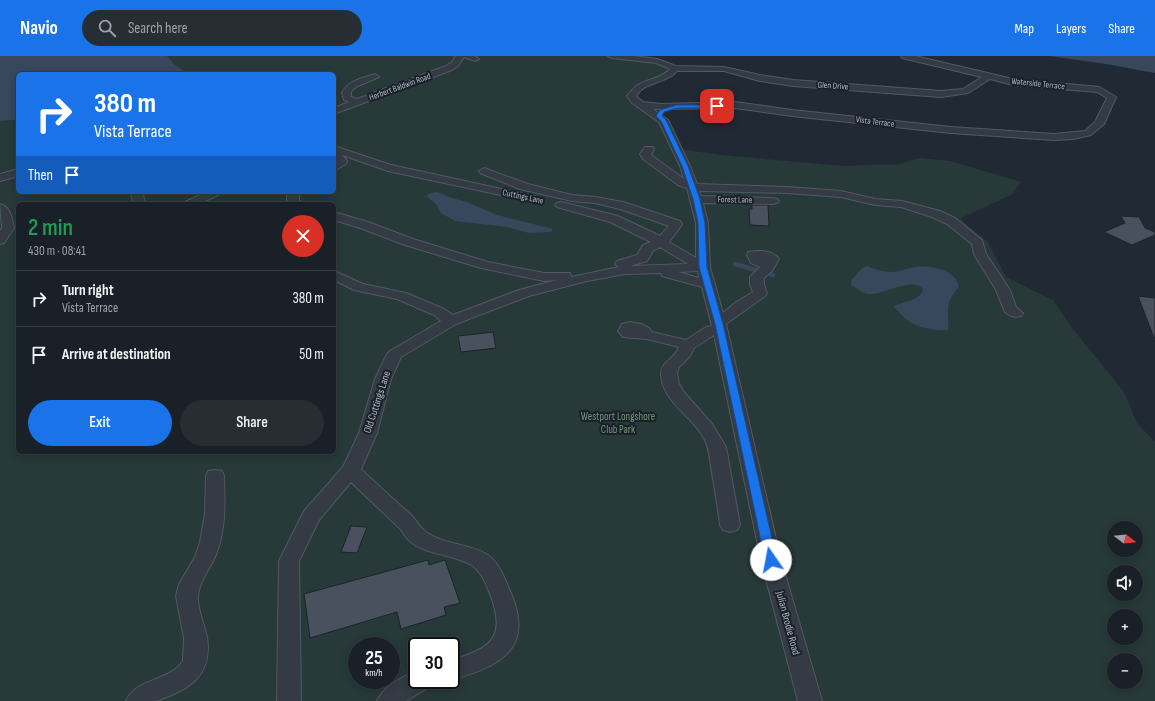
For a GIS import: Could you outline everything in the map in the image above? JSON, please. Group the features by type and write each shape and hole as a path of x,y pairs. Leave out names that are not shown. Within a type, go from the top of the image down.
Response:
{"street":[{"name":"Herbert Baldwin Road","path":"336,110 450,68 455,64 460,56"},
{"path":"612,56 657,61 675,68"},
{"name":"Waterside Terrace","path":"905,56 967,70 988,77 1039,85 1099,90 1112,97 1098,124 1088,133 1073,136"},
{"name":"Glen Drive","path":"675,68 724,69 760,78 793,83 941,94 965,91 988,77"},
{"name":"Julian Brodie Road","path":"675,68 673,73 667,76 640,85 631,96 635,101 663,120 685,166 696,199 702,223 705,275 719,324 771,560 810,701"},
{"path":"357,103 348,98 346,94 348,89 354,84 375,77"},
{"name":"Vista Terrace","path":"642,105 661,107 735,105 792,113 951,130 1054,137 1073,136"},
{"name":"Vista Terrace","path":"659,116 661,111 677,107"},
{"path":"649,149 645,154 649,159 682,183 697,188 798,191 841,194 875,202 902,204 936,214 951,221 973,238 978,245 980,254 1003,290 1010,309 1016,313"},
{"name":"Cuttings Lane","path":"336,150 388,168 574,208 614,219 660,242 705,275"},
{"path":"336,156 342,161 341,164 336,167"},
{"path":"336,217 364,225 409,242 468,260 549,277 568,276 635,261 642,258 648,248 668,236 676,224 623,206 595,200 572,198 524,187 484,171"},
{"path":"0,178 16,173"},
{"path":"193,202 211,194 219,202"},
{"name":"Forest Lane","path":"696,199 773,201"},
{"path":"0,208 5,214 8,228 0,240"},
{"name":"Old Cuttings Lane","path":"289,701 289,561 311,516 351,470 368,433 383,379 395,354 451,320 530,292 587,277 625,270 650,268 705,275"},
{"path":"724,320 740,306 757,296 760,292 756,281 764,271"},
{"path":"336,276 359,287 401,296 439,312 451,320"},
{"path":"647,335 687,345 711,330"},
{"path":"687,345 685,353 677,359 671,367 669,373 672,385 683,402 707,428 718,448 730,526"},
{"path":"351,470 374,494 406,523 416,536 429,544 457,551 481,561 494,580 505,605 508,628 506,638 501,646 481,661 460,667"},
{"path":"138,701 159,687 182,679 192,668 197,649 187,596 194,575 207,552 215,520 215,476"},
{"path":"389,701 408,687"}],"green space":[{"name":"Westport Longshore Club Park","path":"167,56 608,56 649,61 664,65 671,69 635,86 630,89 627,94 658,119 673,148 721,155 844,166 900,164 919,158 950,161 1021,182 1011,195 961,218 988,242 1006,277 1053,300 1069,324 1124,392 1137,423 1155,442 1155,701 0,701 0,121 16,120 16,194 336,194 336,72 185,72 175,65"}],"water":[{"path":"0,56 167,56 175,65 186,72 16,72 16,120 0,121"},
{"path":"1049,56 1155,56 1155,73 1106,64"},
{"path":"437,192 467,202 497,215 553,229 551,232 529,233 507,227 455,221 441,213 436,204 426,196 430,193"},
{"path":"867,266 882,271 891,272 915,267 928,267 948,272 957,281 959,287 949,303 948,330 917,326 904,318 894,306 919,296 923,289 918,286 905,285 874,294 868,294 851,285 851,281 861,269"}],"building":[{"path":"752,205 768,205 769,226 750,225 749,209 752,209"},
{"path":"1121,216 1139,217 1145,228 1155,232 1155,235 1132,245 1104,232 1125,223"},
{"path":"1138,296 1155,298 1155,338 1154,338"},
{"path":"493,332 496,348 461,352 458,336"},
{"path":"351,526 367,527 357,553 341,552"},
{"path":"428,560 429,565 445,560 460,603 444,607 446,615 401,629 397,612 310,638 304,594"}],"waterway":[{"path":"735,264 773,275"}],"route":[{"path":"717,106 677,107 661,111 659,116 663,120 685,166 696,199 702,223 703,267 719,324 771,560"}]}
